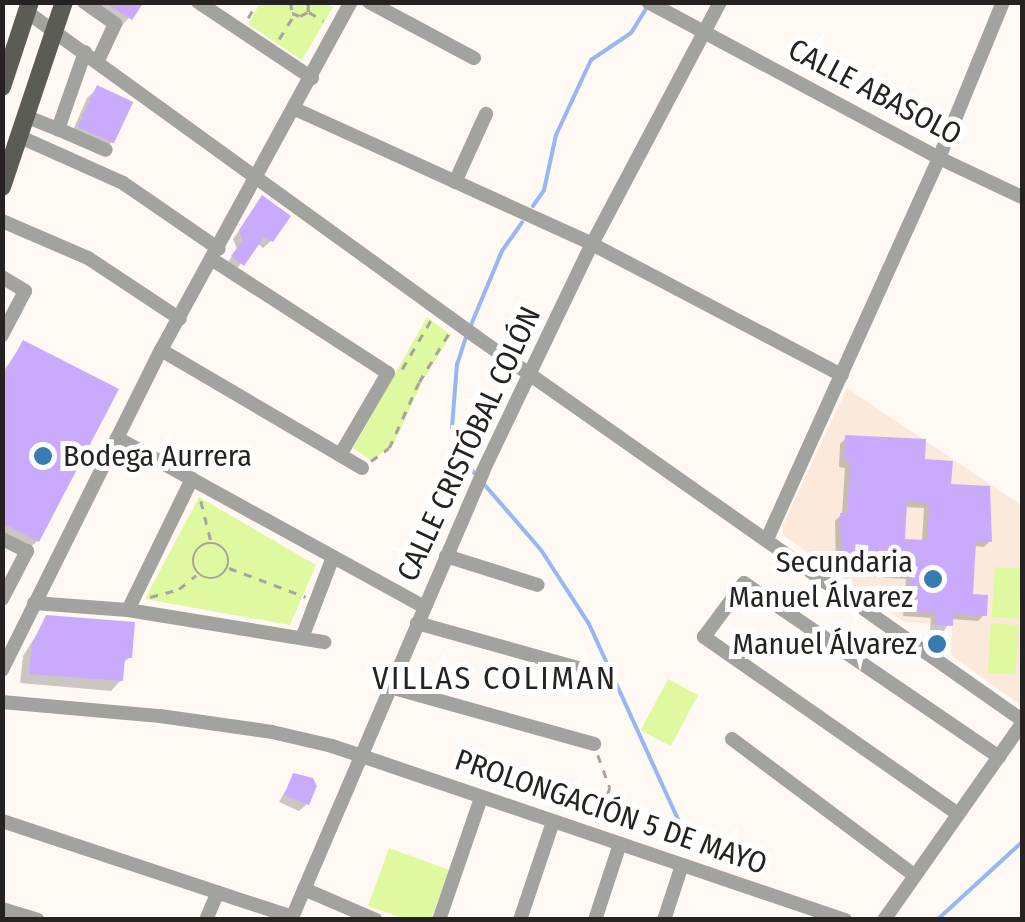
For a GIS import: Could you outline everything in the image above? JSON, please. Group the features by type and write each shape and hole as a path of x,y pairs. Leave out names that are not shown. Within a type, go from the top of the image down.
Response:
{"main road":[{"path":"2,187 64,2"},
{"path":"2,88 10,39 29,7"}],"street":[{"path":"58,129 92,56 115,24 84,2"},
{"path":"198,2 312,78"},
{"path":"2,670 10,634 34,603 161,350 296,109 351,2"},
{"path":"369,2 474,58"},
{"name":"CALLE ABASOLO","path":"648,2 939,158 1022,198"},
{"name":"CALLE CRISTÓBAL COLÓN","path":"291,918 475,488 592,244 720,2"},
{"path":"767,539 939,158 1004,2"},
{"path":"29,7 475,336 1022,722 884,920"},
{"path":"296,109 592,244 842,375"},
{"path":"456,182 486,114"},
{"path":"25,116 106,150"},
{"path":"18,136 123,183 216,255 388,373 340,455"},
{"path":"2,221 88,258 180,319"},
{"path":"2,277 26,291 3,338"},
{"path":"161,350 362,468"},
{"path":"117,438 424,608"},
{"path":"128,610 192,480"},
{"path":"2,539 27,551 2,599"},
{"path":"446,556 538,585"},
{"path":"302,638 333,558"},
{"path":"958,814 704,637 744,583 999,757"},
{"path":"34,603 128,610 324,642"},
{"path":"418,623 578,668"},
{"path":"390,687 594,744"},
{"name":"PROLONGACIÓN 5 DE MAYO","path":"2,702 272,732 360,756 844,920"},
{"path":"732,739 914,874"},
{"path":"438,920 481,798"},
{"path":"2,821 291,918"},
{"path":"520,920 553,822"},
{"path":"595,920 620,844"},
{"path":"664,920 682,865"},
{"path":"304,889 376,920"},
{"path":"206,920 218,892"},
{"path":"2,909 37,920"}],"path":[{"path":"240,30 257,2"},
{"path":"272,51 294,15 291,2"},
{"path":"308,2 308,12"},
{"path":"294,15 308,12 337,29"},
{"path":"388,373 396,378 438,308"},
{"path":"362,468 388,448 419,382 458,323"},
{"path":"192,480 212,542 226,550 228,567"},
{"path":"198,573 194,556 200,546 212,542"},
{"path":"198,573 215,579 228,567"},
{"path":"228,567 316,601"},
{"path":"128,610 155,594 179,589 198,573"},
{"path":"594,744 610,788 594,836"}],"shaded area":[{"name":"Secundaria Manuel Álvarez","path":"847,388 1022,506 1022,706 951,655 952,625 904,622 784,536 782,527"}],"green space":[{"path":"260,3 325,3 333,7 302,60 248,24"},
{"path":"427,317 451,335 423,380 394,444 372,461 353,448"},
{"path":"199,497 316,565 290,625 145,599"},
{"path":"995,567 1022,569 1018,619 992,617"},
{"path":"991,623 1019,625 1015,675 988,673"},
{"path":"668,679 698,695 671,746 641,730"},
{"path":"389,848 449,870 431,919 405,919 368,906"}],"building":[{"path":"104,2 144,2 132,20"},
{"path":"97,85 133,102 114,144 78,127"},
{"path":"262,195 291,216 273,242 264,237 244,266 231,256 243,240 239,230"},
{"name":"Bodega Aurrera","path":"23,340 119,389 39,542 2,523 2,378"},
{"path":"845,435 926,439 925,459 953,461 951,484 990,486 992,542 976,541 973,594 988,595 987,616 953,614 953,626 935,625 936,613 908,611 911,573 842,568 840,513 847,513 850,462 844,462","holes":["907,501 929,503 927,540 905,539"]},
{"path":"46,615 135,622 132,658 125,658 123,681 29,674 32,644"},
{"path":"293,773 313,778 317,786 309,805 284,795"}],"waterway":[{"path":"533,206 544,190 556,135 591,60 631,33 646,9"},
{"path":"471,325 502,251 522,222"},
{"path":"467,334 457,364 452,427 466,463 477,476"},
{"path":"483,483 541,550 589,624 694,854"},
{"path":"937,920 1022,842"}],"place":[{"name":"Bodega Aurrera","path":"43,456"},
{"name":"Secundaria Manuel Álvarez","path":"933,579"},
{"name":"Manuel Álvarez","path":"937,644"}],"district":[{"name":"VILLAS COLIMAN","path":"495,678"}]}
